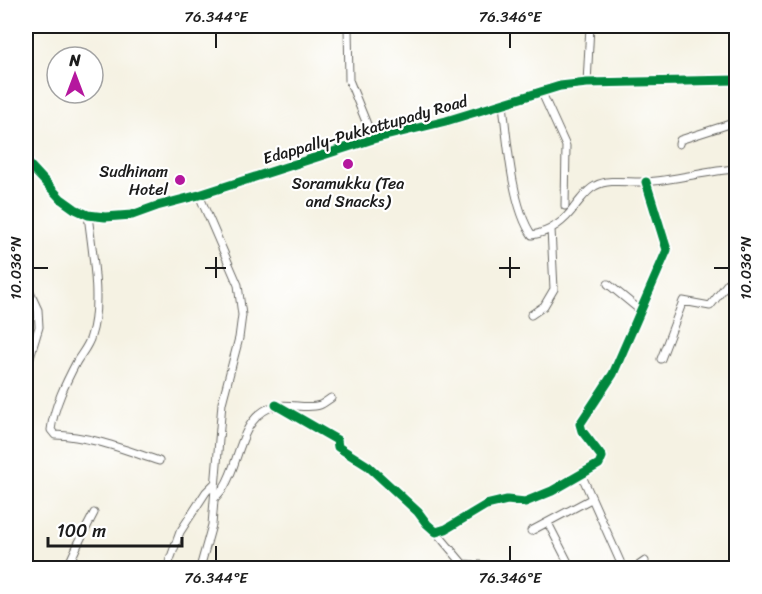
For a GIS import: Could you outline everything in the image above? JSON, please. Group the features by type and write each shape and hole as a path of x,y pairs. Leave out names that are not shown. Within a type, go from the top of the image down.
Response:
{"main road":[{"name":"Edappally-Pukkattupady Road","path":"26,161 61,199 88,215 105,217 132,215 373,139 560,87 587,83 736,80"}],"street":[{"path":"348,26 349,80 373,139"},
{"path":"587,83 590,26"},
{"path":"542,93 567,146 566,206"},
{"path":"503,104 512,177 526,227 532,235 551,229 572,212 588,190 597,184 646,182 736,169"},
{"path":"679,144 680,140 736,122"},
{"path":"436,532 446,529 486,505 507,500 525,502 552,491 582,476 599,464 602,457 582,431 580,424 613,374 667,250 646,182"},
{"path":"199,195 238,285 242,315 239,338 222,403 213,525 200,568"},
{"path":"88,215 94,271 95,323 91,340 78,360 60,397 52,418 51,430 55,435 74,435 159,461"},
{"path":"531,315 544,306 554,289 551,229"},
{"path":"661,359 683,301 710,306 736,273"},
{"path":"26,284 38,310 39,327 26,370"},
{"path":"608,284 641,311"},
{"path":"215,498 225,487 249,428 265,410 276,405 319,406 331,398"},
{"path":"276,405 337,440 338,447 368,466 418,512 463,564 497,566"},
{"path":"582,476 623,568"},
{"path":"167,568 180,532 206,492 215,483"},
{"path":"531,531 591,499"},
{"path":"67,568 94,513"},
{"path":"548,523 571,568"},
{"path":"635,568 645,561"}],"waterway":[{"path":"196,26 211,28"}],"cycle path":[{"path":"26,161 61,199 75,209 88,215 105,217 132,215 373,139 446,121 560,86 587,83 736,80"},
{"path":"276,405 337,440 338,447 368,466 418,512 436,532 446,529 486,505 507,500 525,502 552,491 599,464 602,457 582,431 580,424 613,374 667,250 646,182"}],"place":[{"name":"Soramukku (Tea and Snacks)","path":"348,164"},
{"name":"Sudhinam Hotel","path":"180,180"}]}
